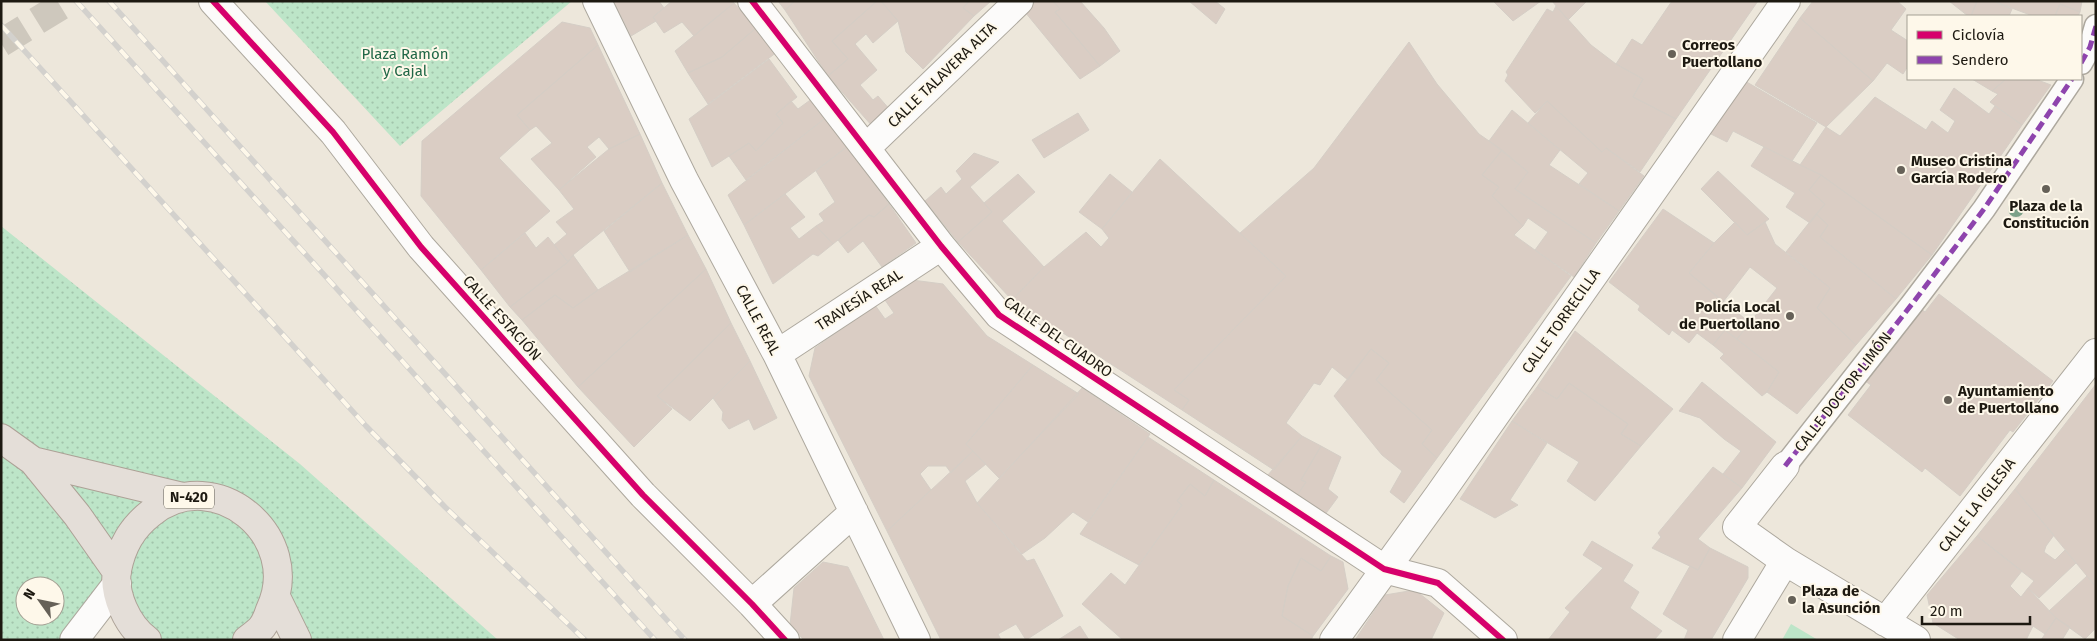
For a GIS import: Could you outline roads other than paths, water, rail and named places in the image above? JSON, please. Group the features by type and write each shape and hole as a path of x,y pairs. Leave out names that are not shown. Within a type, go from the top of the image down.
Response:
{"highway":[{"name":"N-420","path":"1,438 33,461 78,515 117,578 124,611 140,634 147,640"},
{"name":"N-420","path":"33,461 183,497 206,496 228,502 248,514 264,530 275,551 279,574 276,597 262,627 247,640"},
{"name":"N-420","path":"117,578 123,546 137,523 158,507 183,497"},
{"path":"276,597 297,640"}],"street":[{"name":"CALLE ESTACIÓN","path":"213,1 333,132 421,247 630,480 785,640"},
{"name":"CALLE REAL","path":"596,1 684,180 777,354 916,640"},
{"name":"CALLE DEL CUADRO","path":"752,1 941,246 999,315 1384,570 1438,583 1503,640"},
{"name":"CALLE TALAVERA ALTA","path":"866,148 1019,1"},
{"name":"CALLE TORRECILLA","path":"1334,640 1439,495 1786,1"},
{"name":"CALLE DOCTOR LIMÓN","path":"1785,561 1737,527 1984,209 2071,80"},
{"name":"TRAVESÍA REAL","path":"777,354 941,246"},
{"name":"CALLE LA IGLESIA","path":"1885,622 2096,353"},
{"path":"752,604 854,512"},
{"path":"1736,640 1785,561 1916,640"},
{"path":"74,640 117,578"}],"tunnel":[{"path":"1,43 69,1"}],"railway":[{"path":"76,1 655,640"},
{"path":"109,1 685,640"},
{"path":"1,25 366,426 445,507 585,640"}],"place":[{"name":"Correos Puertollano","path":"1672,54"},
{"name":"Museo Cristina García Rodero","path":"1901,170"},
{"name":"Plaza de la Constitución","path":"2046,189"},
{"name":"Policía Local de Puertollano","path":"1790,316"},
{"name":"Ayuntamiento de Puertollano","path":"1948,400"},
{"name":"Plaza de la Asunción","path":"1792,600"}],"park label":[{"name":"Plaza Ramón y Cajal","path":"405,62"}]}
